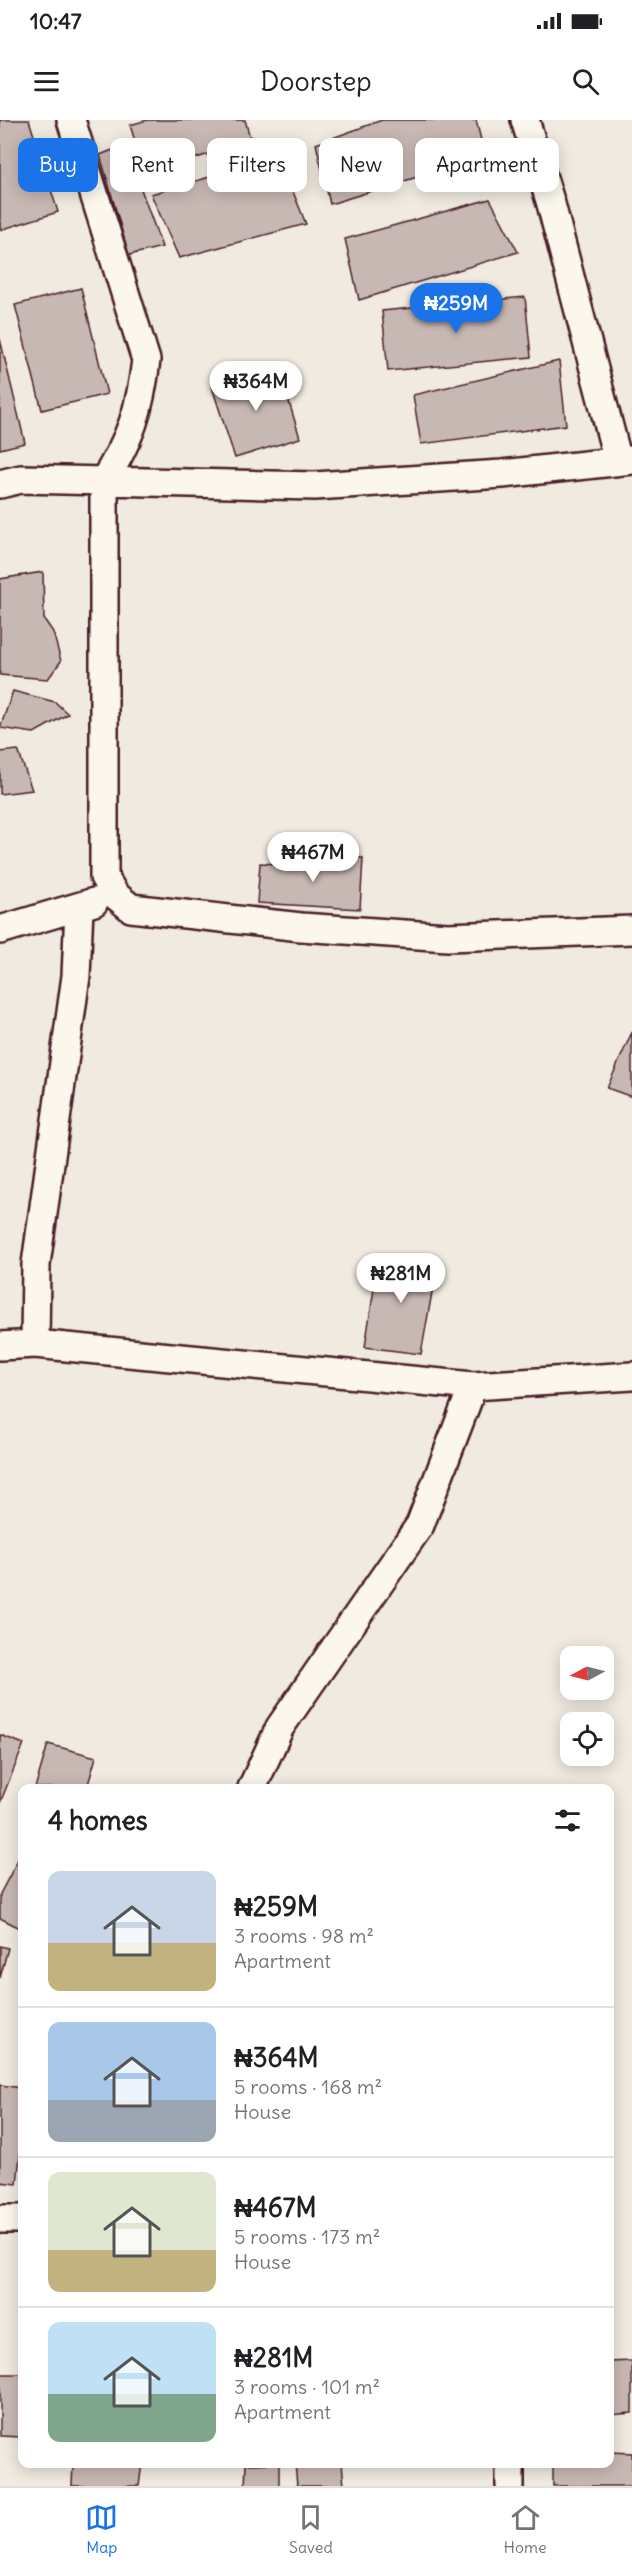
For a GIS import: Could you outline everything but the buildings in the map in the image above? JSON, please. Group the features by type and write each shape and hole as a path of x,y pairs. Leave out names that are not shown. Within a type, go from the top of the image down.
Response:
{"street":[{"path":"71,120 146,360 142,399 128,442 104,481 105,877 115,895 130,908 301,927 448,937 632,930"},
{"path":"0,484 21,479 315,486 502,474 625,461 525,120"},
{"path":"0,930 79,908 115,895"},
{"path":"35,1344 36,1264 76,976 79,908"},
{"path":"0,1346 35,1344 473,1386 632,1376"},
{"path":"254,1784 280,1727 420,1525 473,1386"},
{"path":"0,2219 18,2218"},
{"path":"510,2468 510,2486"}]}
